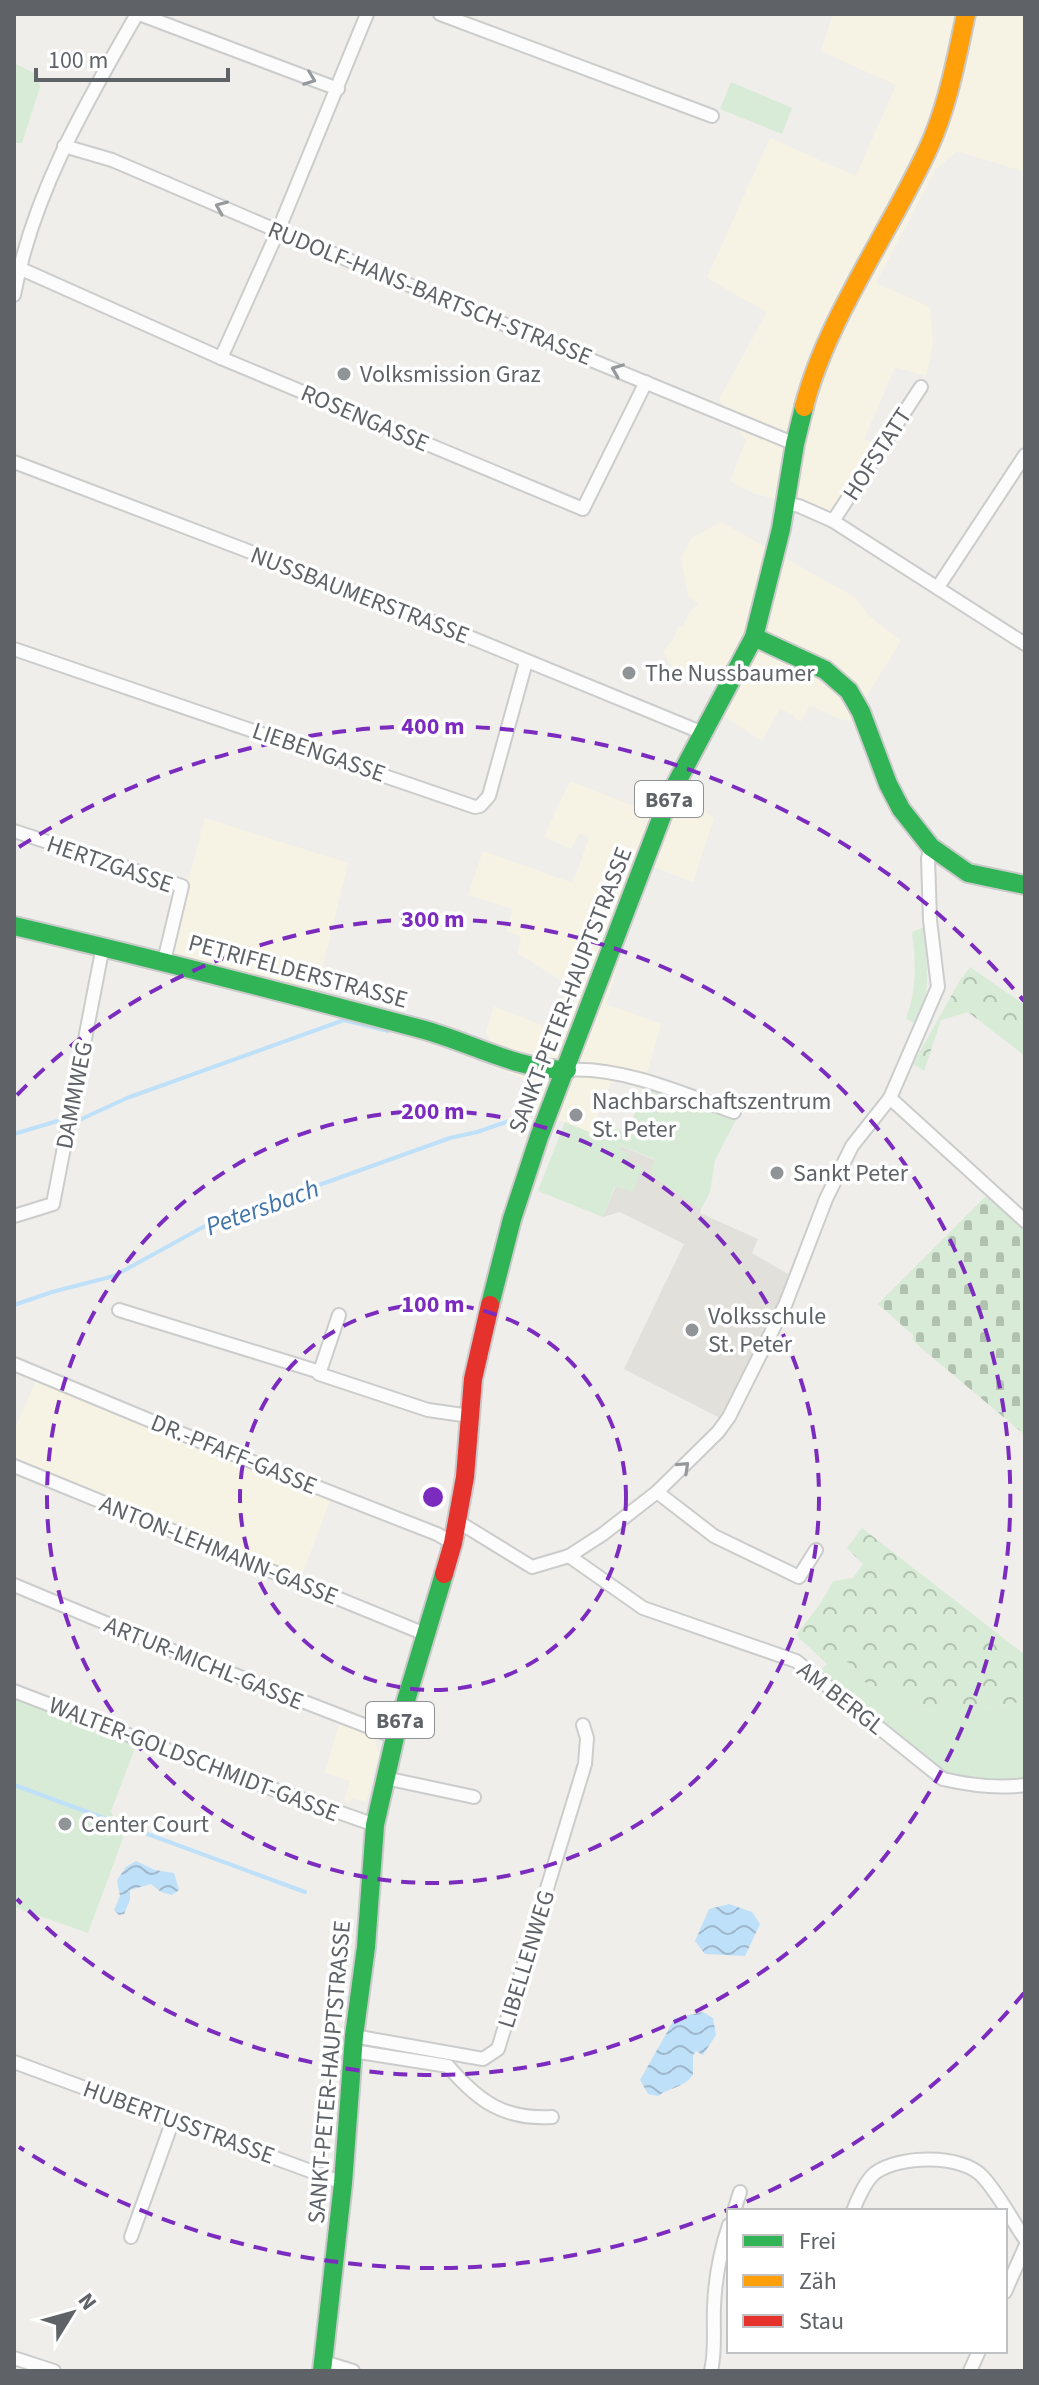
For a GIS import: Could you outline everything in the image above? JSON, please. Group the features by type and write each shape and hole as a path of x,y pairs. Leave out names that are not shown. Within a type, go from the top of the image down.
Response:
{"main road":[{"name":"SANKT-PETER-HAUPTSTRASSE","path":"323,2366 366,1947 375,1825 395,1737 453,1543 465,1477 473,1379 519,1194 670,795 754,637 810,383 835,327 929,147 949,93 966,14"},
{"path":"754,637 825,670 849,691 861,712 888,784 901,809 931,847 968,873 1025,885"},
{"name":"PETRIFELDERSTRASSE","path":"14,926 164,961 428,1031 543,1070 567,1070"}],"street":[{"path":"14,295 19,268 36,216 64,146 79,114 138,14 338,89"},
{"path":"221,358 278,231 367,14"},
{"path":"440,14 712,116"},
{"name":"RUDOLF-HANS-BARTSCH-STRASSE","path":"64,146 112,160 795,444"},
{"name":"ROSENGASSE","path":"19,268 221,358 583,509 646,382"},
{"name":"HOFSTATT","path":"833,521 921,387"},
{"path":"938,587 1025,455"},
{"name":"NUSSBAUMERSTRASSE","path":"14,462 406,611 703,733"},
{"name":"HOFSTATT","path":"785,503 833,521 1025,644"},
{"name":"LIEBENGASSE","path":"14,649 475,807 489,796 526,662"},
{"name":"HERTZGASSE","path":"14,831 182,886 164,961"},
{"path":"457,1521 532,1567 569,1556 657,1492 697,1455 729,1417 786,1303 826,1199 852,1146 890,1098 938,987 930,920 928,858 931,847"},
{"name":"DAMMWEG","path":"14,1216 53,1204 103,946"},
{"path":"567,1070 583,1069 612,1074 670,1089 734,1112"},
{"path":"890,1098 1025,1221"},
{"path":"119,1310 321,1368 428,1410 470,1416"},
{"path":"321,1368 339,1315"},
{"path":"309,1360 321,1368"},
{"name":"DR.-PFAFF-GASSE","path":"14,1364 453,1543"},
{"name":"ANTON-LEHMANN-GASSE","path":"14,1466 425,1634"},
{"path":"657,1492 714,1536 799,1577 816,1550"},
{"name":"AM BERGL","path":"569,1556 643,1608 796,1661 943,1779 987,1785 1025,1785"},
{"name":"ARTUR-MICHL-GASSE","path":"14,1585 187,1657 395,1737"},
{"name":"WALTER-GOLDSCHMIDT-GASSE","path":"14,1691 240,1778 375,1825"},
{"name":"LIBELLENWEG","path":"354,2043 483,2059 498,2049 585,1764 587,1738 583,1725"},
{"path":"385,1778 474,1797"},
{"path":"354,2043 448,2066 471,2093 497,2109 531,2118 552,2117"},
{"name":"HUBERTUSSTRASSE","path":"14,2062 343,2183"},
{"path":"131,2237 173,2120"},
{"path":"854,2209 874,2174 901,2163 924,2159 954,2161 981,2175 1004,2209"},
{"path":"735,2209 740,2192"},
{"path":"1007,2213 1025,2239"},
{"path":"711,2371 714,2305 720,2253 727,2231"},
{"path":"1007,2288 1025,2247"},
{"path":"14,2358 54,2371"},
{"path":"323,2366 353,2371"}],"shaded area":[{"path":"833,14 1025,14 1025,172 957,151 935,170 876,283 930,307 933,343 926,376 895,367 864,439 878,445 833,515 753,493 730,481 746,440 719,399 767,312 707,278 770,138 856,176 896,85 821,51"},
{"path":"721,522 856,598 868,615 901,641 851,721 839,719 810,705 801,722 780,708 762,741 707,705 716,687 675,673 663,651 673,640 678,626 683,627 688,614 699,603 688,596 681,557 692,538"},
{"path":"570,781 651,813 662,790 683,795 714,818 693,882 651,866 606,1004 661,1024 645,1080 613,1077 591,1133 563,1121 534,1115 528,1110 538,1094 538,1084 491,1066 490,1041 486,1032 494,1006 563,1034 578,992 518,953 521,936 506,931 513,909 468,895 483,851 573,883 589,838 579,833 571,849 544,837"},
{"path":"205,818 348,863 317,991 169,954"},
{"path":"621,1146 655,1160 650,1174 701,1209 700,1213 758,1239 752,1253 788,1274 782,1302 722,1419 624,1369 684,1244 620,1212 603,1217 629,1154 619,1150"},
{"path":"37,1378 331,1498 302,1575 14,1459 14,1431"},
{"path":"340,1721 374,1738 379,1753 366,1802 352,1798 350,1802 344,1800 350,1781 325,1773"}],"green space":[{"path":"14,63 38,75 40,87 22,143 14,143"},
{"path":"731,82 792,108 782,134 720,109"},
{"path":"924,927 926,989 920,1012 913,1023 906,1018 915,976 912,932"},
{"path":"970,967 1025,1005 1025,1056 968,1012 941,1020 924,1071 913,1064"},
{"path":"646,1089 737,1118 715,1160 710,1192 701,1209 650,1174 655,1159 622,1146 620,1150 629,1154 627,1160 642,1167 633,1192 615,1186 603,1217 538,1191 565,1122 596,1135 601,1123 626,1133"},
{"path":"989,1193 1025,1226 1025,1435 920,1347 912,1339 914,1336 878,1304"},
{"path":"862,1528 1025,1655 1025,1701 952,1715 909,1706 848,1673 849,1663 837,1657 827,1664 796,1635 821,1603 833,1581 853,1578 863,1564 847,1548"},
{"path":"837,1656 849,1663 848,1673 909,1706 952,1715 1025,1701 1025,1778 985,1781 945,1775 818,1672"},
{"name":"Center Court","path":"14,1696 137,1743 111,1811 123,1838 88,1933 14,1907"}],"water":[{"path":"136,1861 155,1870 174,1873 179,1890 172,1895 161,1892 151,1884 130,1890 130,1900 124,1914 119,1915 114,1910 120,1896 117,1880 126,1867"},
{"path":"729,1904 752,1912 760,1924 745,1956 705,1954 695,1941 709,1909"},
{"path":"703,2012 713,2018 716,2035 703,2055 696,2051 693,2055 693,2075 658,2096 648,2094 640,2080 675,2018"}],"waterway":[{"path":"75,1122 127,1098 344,1020 388,1031"},
{"name":"Petersbach","path":"14,1305 114,1276 203,1227 245,1218 266,1204 450,1138 515,1119"},
{"path":"14,1134 61,1120"},
{"path":"14,1785 305,1892"}],"traffic: fast":[{"path":"490,1305 512,1219 539,1137 670,795 754,637 781,529 804,407"},
{"path":"754,637 825,670 849,691 861,712 888,784 901,809 931,847 968,873 1025,885"},
{"path":"14,926 421,1029 530,1065 567,1070"},
{"path":"322,2371 343,2183 354,2036 366,1947 375,1825 395,1737 444,1574"}],"traffic: slow":[{"path":"804,407 827,342 935,133 951,83 966,14"}],"traffic: jam":[{"path":"444,1574 465,1477 473,1379 490,1305"}],"place":[{"name":"Volksmission Graz","path":"344,374"},
{"name":"The Nussbaumer","path":"629,673"},
{"name":"Nachbarschaftszentrum St. Peter","path":"576,1115"},
{"name":"Sankt Peter","path":"777,1173"},
{"name":"Volksschule St. Peter","path":"692,1330"},
{"name":"Center Court","path":"65,1824"}]}
